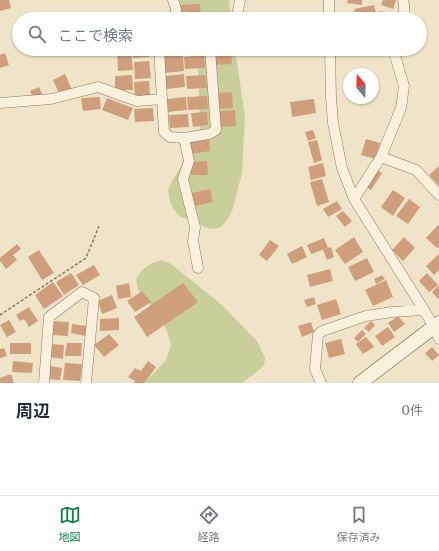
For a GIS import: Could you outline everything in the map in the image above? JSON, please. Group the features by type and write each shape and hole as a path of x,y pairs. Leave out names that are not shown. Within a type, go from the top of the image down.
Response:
{"main road":[{"path":"360,383 437,330"}],"street":[{"path":"173,0 176,12"},
{"path":"238,12 240,0"},
{"path":"329,0 329,12"},
{"path":"403,0 404,12"},
{"path":"160,56 164,132 170,137 184,138 208,134 216,130 211,56"},
{"path":"330,56 333,123 342,168 354,199 437,330"},
{"path":"354,199 381,157 401,108 404,86 395,56"},
{"path":"0,103 51,99 98,87 137,101 162,99"},
{"path":"184,138 189,161 183,179 195,227 193,241 198,268"},
{"path":"381,157 416,170 439,195"},
{"path":"44,383 49,317 82,292 94,298 86,383"},
{"path":"321,383 315,369 318,335 322,331 366,316 392,312 424,310"}],"path":[{"path":"0,315 86,258 98,226"}],"green space":[{"path":"170,0 229,0 230,12 181,12"},
{"path":"197,56 236,56 245,117 242,173 232,211 226,221 219,228 210,229 179,216 174,210 170,201 168,190 173,179 192,151 200,127"},
{"path":"162,260 171,264 222,305 257,341 265,358 264,366 242,383 135,383 151,376 166,360 171,344 160,317 138,290 136,279 147,266"}],"building":[{"path":"0,0 9,0 11,8 0,11"},
{"path":"348,0 362,0 362,5 347,3"},
{"path":"383,0 396,0 393,9 381,5"},
{"path":"200,4 201,12 180,12 179,5"},
{"path":"374,5 376,12 355,12 354,9"},
{"path":"5,53 9,65 0,68 0,55"},
{"path":"117,56 132,56 133,70 118,71"},
{"path":"133,56 149,57 133,58"},
{"path":"164,56 183,56 184,71 165,73"},
{"path":"204,56 205,68 185,69 184,57"},
{"path":"214,56 231,56 232,64 215,65"},
{"path":"149,61 151,78 135,79 134,62"},
{"path":"65,74 73,92 59,93 53,80"},
{"path":"184,74 185,87 166,89 165,76"},
{"path":"132,75 133,90 115,90 115,76"},
{"path":"205,75 207,88 187,89 186,76"},
{"path":"149,81 150,97 135,99 134,82"},
{"path":"39,87 42,94 33,98 30,91"},
{"path":"232,92 233,108 216,109 215,93"},
{"path":"207,96 208,109 188,110 187,97"},
{"path":"100,97 101,109 83,111 81,98"},
{"path":"186,97 187,110 168,112 167,99"},
{"path":"107,98 133,108 128,120 102,110"},
{"path":"314,99 316,113 292,117 290,102"},
{"path":"153,108 154,121 135,122 134,109"},
{"path":"235,110 236,126 219,127 218,111"},
{"path":"207,112 208,125 193,127 191,113"},
{"path":"188,114 189,127 170,128 169,115"},
{"path":"313,130 316,138 308,141 305,132"},
{"path":"209,137 210,151 190,154 189,140"},
{"path":"366,139 380,143 375,159 361,155"},
{"path":"317,140 322,160 314,163 308,142"},
{"path":"207,161 208,175 191,175 191,162"},
{"path":"323,163 326,176 311,180 308,167"},
{"path":"439,166 439,186 429,175"},
{"path":"375,169 382,173 371,190 364,186"},
{"path":"322,179 329,202 317,206 310,182"},
{"path":"210,189 213,202 195,206 192,193"},
{"path":"393,190 405,198 393,216 381,207"},
{"path":"409,199 420,207 408,224 396,216"},
{"path":"337,201 342,209 328,217 323,209"},
{"path":"343,211 352,221 345,227 336,216"},
{"path":"438,225 439,247 437,248 426,238"},
{"path":"354,237 363,252 345,264 335,250"},
{"path":"404,237 415,248 403,261 392,250"},
{"path":"324,238 328,248 311,254 307,245"},
{"path":"270,240 279,246 267,261 259,255"},
{"path":"17,244 21,249 13,255 17,260 6,269 0,261 0,258"},
{"path":"302,246 307,257 292,264 287,254"},
{"path":"331,247 334,257 327,260 323,250"},
{"path":"39,250 54,273 42,280 28,257"},
{"path":"439,254 439,270 434,275 426,266"},
{"path":"367,258 374,272 355,281 348,267"},
{"path":"94,265 100,275 83,285 76,275"},
{"path":"330,269 333,281 310,287 307,275"},
{"path":"71,273 79,285 64,295 56,282"},
{"path":"427,273 438,285 429,292 419,281"},
{"path":"382,275 385,279 376,284 374,279"},
{"path":"386,280 393,297 373,306 365,290"},
{"path":"53,282 63,296 44,309 35,295"},
{"path":"129,283 131,297 118,299 116,286"},
{"path":"183,283 198,302 147,337 134,317"},
{"path":"439,285 439,300 432,292"},
{"path":"142,291 151,302 135,312 127,301"},
{"path":"112,295 117,308 102,314 98,301"},
{"path":"314,297 316,304 307,307 304,300"},
{"path":"336,299 341,314 322,320 317,305"},
{"path":"29,307 38,321 29,327 24,319 20,321 16,315"},
{"path":"398,316 405,324 394,332 388,323"},
{"path":"119,318 119,330 100,331 100,319"},
{"path":"9,320 16,332 7,337 0,325"},
{"path":"53,321 69,322 68,336 51,335"},
{"path":"371,321 375,325 369,332 364,328"},
{"path":"311,322 314,332 302,337 298,326"},
{"path":"72,324 87,326 85,336 71,333"},
{"path":"388,327 395,337 382,346 375,336"},
{"path":"362,330 366,334 358,342 354,338"},
{"path":"109,334 119,345 104,357 94,345"},
{"path":"366,337 374,347 363,354 356,344"},
{"path":"341,339 345,354 329,358 325,343"},
{"path":"10,343 31,343 31,354 10,354"},
{"path":"67,343 82,343 81,356 65,356"},
{"path":"50,344 64,345 63,359 49,357"},
{"path":"432,347 439,355 432,361 425,353"},
{"path":"4,348 7,356 0,358 0,349"},
{"path":"13,361 33,363 32,373 12,372"},
{"path":"148,361 156,367 144,383 134,383 135,381 128,377 135,368 141,371"},
{"path":"65,363 82,364 80,381 63,380"},
{"path":"50,366 62,368 60,380 48,379"},
{"path":"11,374 14,383 0,383 0,378"}]}
